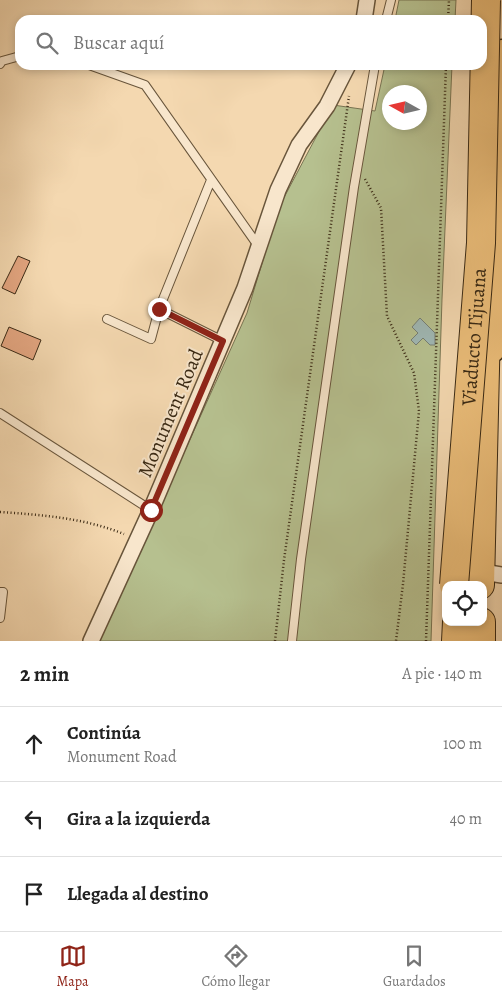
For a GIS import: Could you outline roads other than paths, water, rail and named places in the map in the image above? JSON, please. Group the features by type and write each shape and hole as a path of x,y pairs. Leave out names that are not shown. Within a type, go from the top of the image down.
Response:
{"highway":[{"path":"479,0 479,15"},
{"name":"Viaducto Tijuana","path":"486,0 486,15"},
{"name":"Viaducto Tijuana","path":"487,579 494,0"},
{"path":"487,579 498,282 502,53"},
{"path":"458,581 479,70"},
{"name":"Viaducto Tijuana","path":"454,581 481,242 485,70"},
{"path":"453,626 455,641"},
{"path":"455,641 457,626"},
{"path":"481,626 481,641"}],"street":[{"path":"365,15 367,0"},
{"name":"Monument Road","path":"92,641 151,510 245,288 278,190 299,145 327,106 345,70"}],"lane":[{"path":"387,15 391,0"},
{"path":"0,64 2,61 15,57"},
{"path":"103,70 145,85 259,247"},
{"path":"292,641 300,559 358,164 374,70"},
{"path":"107,319 151,339 159,309 211,180"},
{"path":"159,309 223,341"},
{"path":"0,413 151,510"},
{"path":"0,592 3,592 0,618"}],"water":[{"path":"420,318 435,333 435,345 430,345 423,338 416,345 411,340 418,333 412,327"}]}
